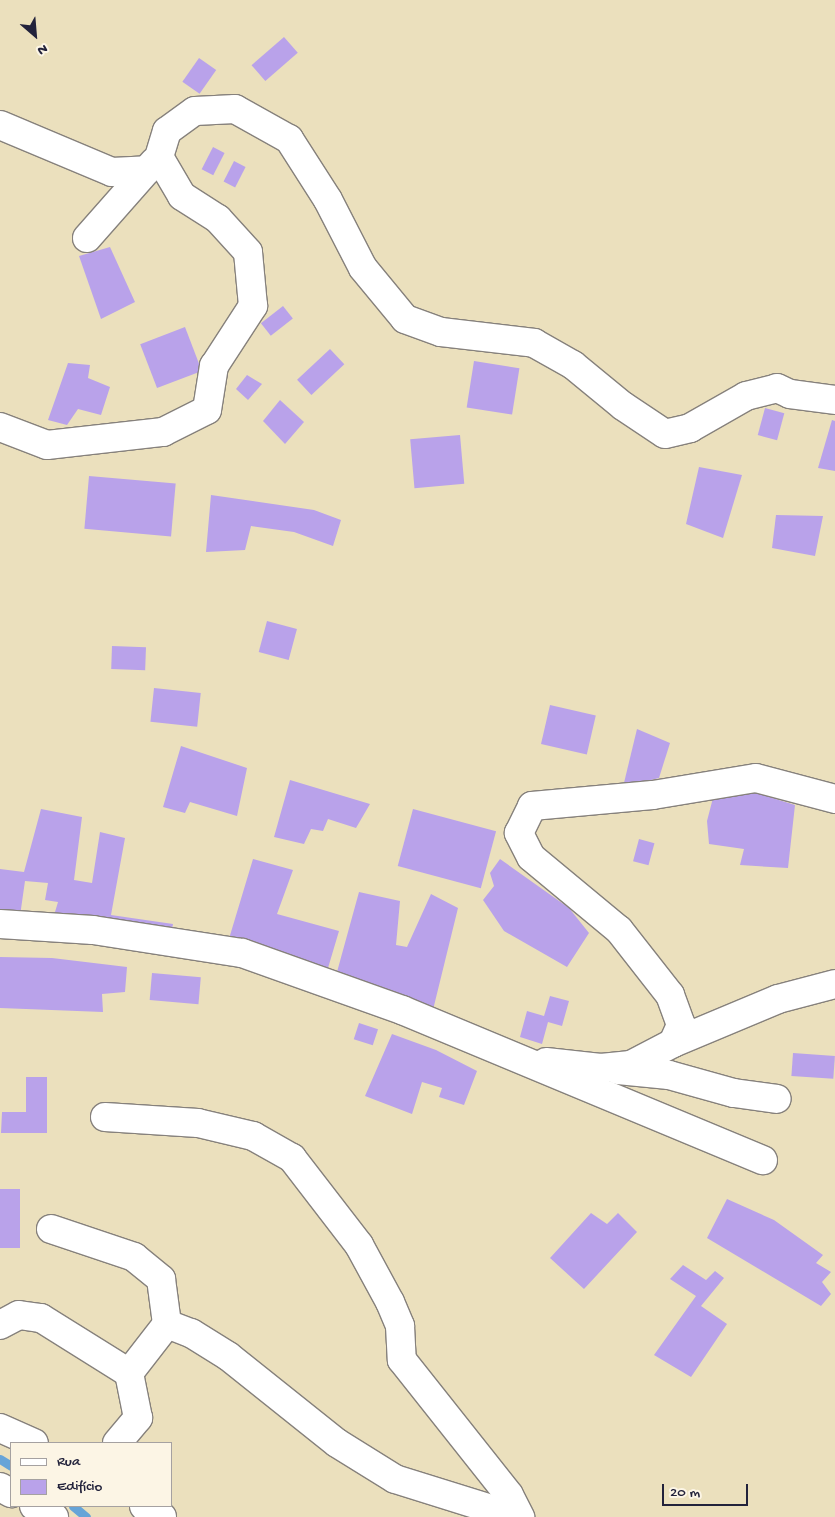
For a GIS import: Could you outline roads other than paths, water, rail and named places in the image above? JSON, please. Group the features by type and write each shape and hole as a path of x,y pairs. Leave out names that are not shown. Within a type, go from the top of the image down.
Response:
{"street":[{"path":"87,238 153,164 167,131 195,111 235,109 289,139 328,200 363,268 405,319 441,332 534,343 573,365 623,406 665,434 690,428 746,396 777,388 790,394 835,400"},
{"path":"0,125 112,172 153,164"},
{"path":"0,427 47,445 163,432 207,410 214,366 253,306 248,252 218,219 182,196 153,164"},
{"path":"672,1043 681,1025 670,995 619,930 531,857 519,833 532,806 653,795 756,778 835,799"},
{"path":"0,924 93,930 242,953 402,1010 763,1160"},
{"path":"602,1068 631,1065 672,1043 778,999 835,984"},
{"path":"514,1058 669,1075 734,1093 778,1099"},
{"path":"105,1117 198,1123 254,1136 292,1158 359,1245 390,1302 400,1326 402,1360 509,1495 519,1517"},
{"path":"51,1228 134,1257 161,1279 167,1324 130,1373 138,1418 118,1442"},
{"path":"0,1325 19,1315 41,1318 130,1373"},
{"path":"167,1324 191,1333 228,1356 337,1443 395,1478 519,1517"},
{"path":"0,1428 32,1442"},
{"path":"36,1507 54,1517"},
{"path":"146,1507 162,1517"}],"waterway":[{"path":"0,1459 10,1465"},
{"path":"74,1507 86,1517"}]}
